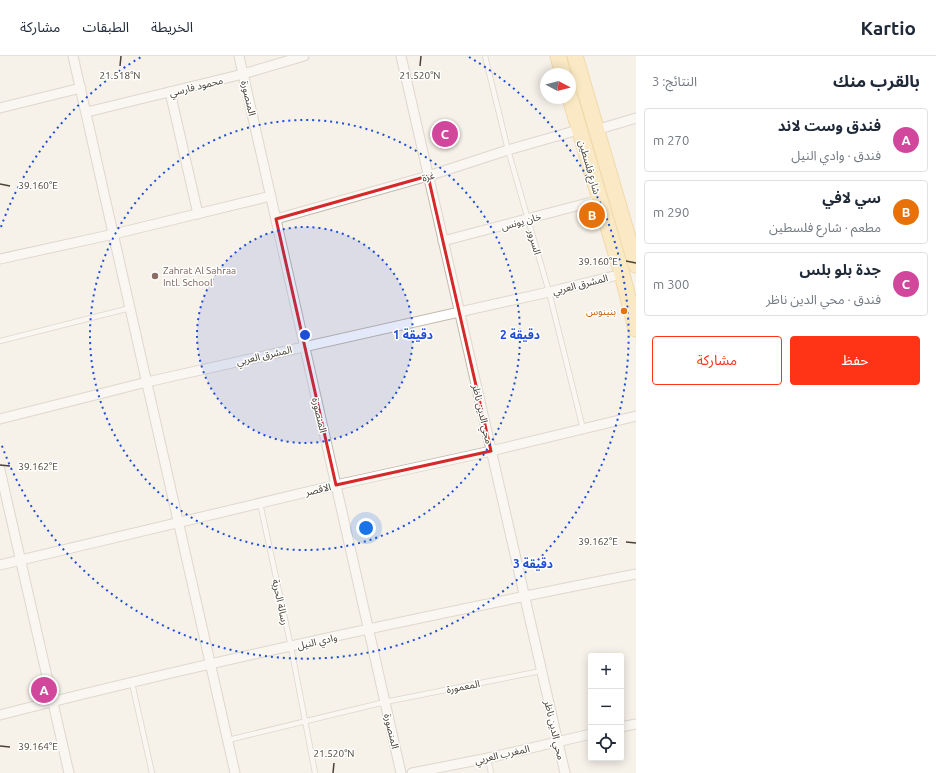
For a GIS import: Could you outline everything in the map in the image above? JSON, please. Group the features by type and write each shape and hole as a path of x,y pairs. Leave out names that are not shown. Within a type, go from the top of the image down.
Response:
{"main road":[{"path":"558,56 561,68"},
{"name":"شارع فلسطين","path":"575,56 636,265"},
{"name":"شارع فلسطين","path":"572,104 622,274 636,329"}],"street":[{"path":"73,56 235,773"},
{"name":"المنصورة","path":"239,56 401,773"},
{"name":"محمود فارسي","path":"86,112 243,74 304,56"},
{"name":"محي الدين ناظر","path":"401,56 565,773"},
{"path":"0,108 81,88"},
{"path":"170,92 198,214"},
{"path":"596,130 636,118"},
{"name":"غزة","path":"276,219 428,176 508,150 578,130"},
{"path":"0,259 114,234 271,196"},
{"name":"خان يونس","path":"443,241 599,200"},
{"name":"المشرق العربي","path":"0,419 147,382 549,292 622,274"},
{"name":"الاقصر","path":"0,565 336,484 491,451 636,416"},
{"path":"0,470 4,502 21,561 69,773"},
{"name":"وادي النيل","path":"0,715 211,664 524,596 636,574"},
{"path":"624,726 636,724"},
{"name":"المغرب العربي","path":"412,773 488,758 588,735"}],"lane":[{"name":"السرور","path":"485,56 508,150 549,292 583,428"},
{"path":"0,341 130,308"},
{"name":"رسالة الحرية","path":"260,503 291,647 315,773"},
{"name":"المعمورة","path":"228,740 385,702 541,671"},
{"path":"132,683 152,773"},
{"path":"488,758 491,773"}],"highlighted area":[{"path":"428,176 491,451 336,485 276,219"}],"place":[{"name":"جدة بلو بلس","path":"445,134"},
{"name":"سي لافي","path":"592,215"},
{"name":"Zahrat Al Sahraa Intl. School","path":"155,276"},
{"name":"بنينوس","path":"624,311"},
{"name":"فندق وست لاند","path":"44,690"}]}
